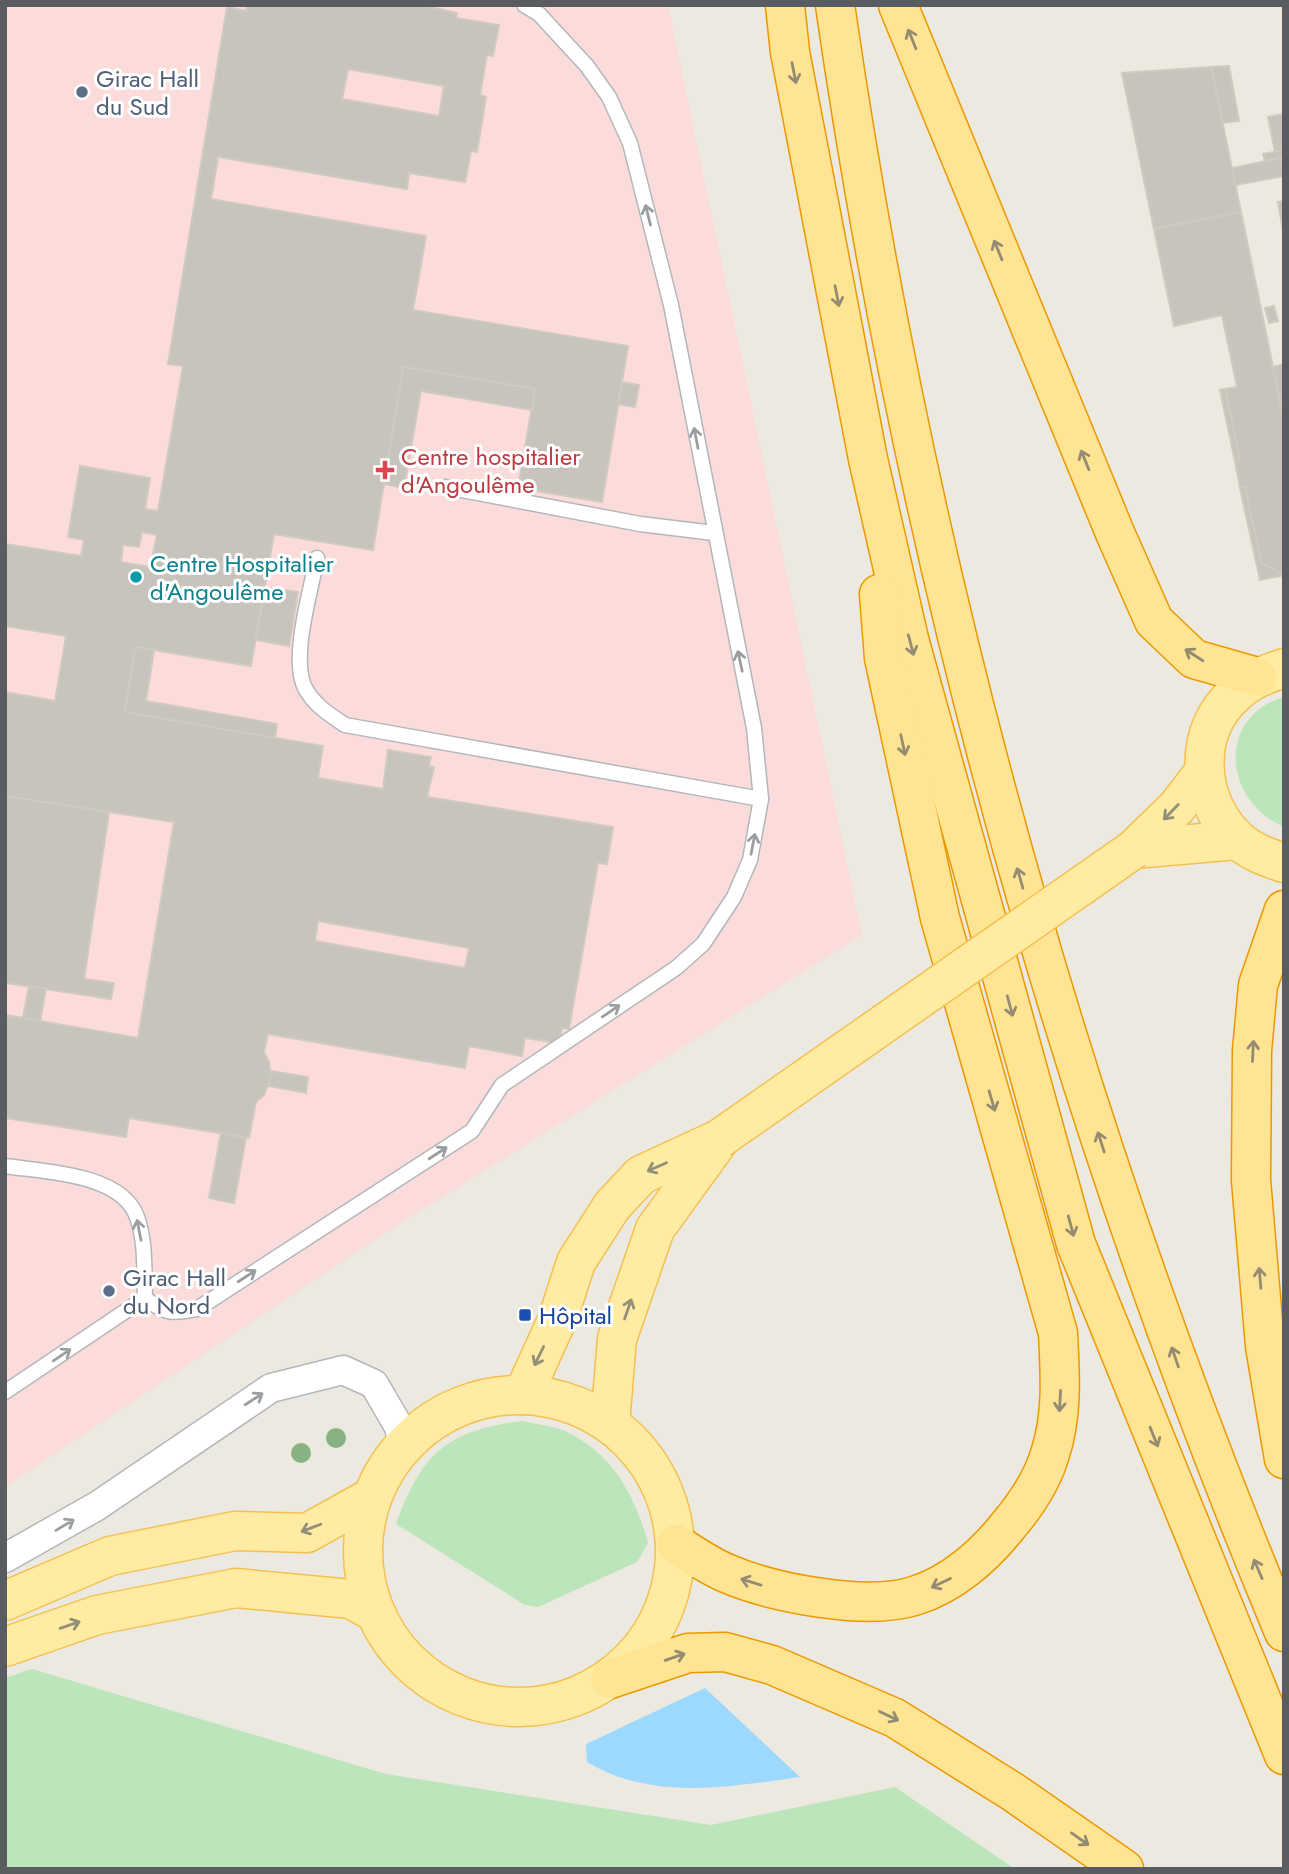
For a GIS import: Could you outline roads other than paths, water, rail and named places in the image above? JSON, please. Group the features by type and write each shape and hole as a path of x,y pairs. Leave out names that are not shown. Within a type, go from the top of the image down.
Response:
{"highway":[{"path":"785,5 790,52 868,459 909,639 1076,1244 1284,1755"},
{"path":"835,5 878,276 912,444 1003,820 1053,994 1115,1188 1183,1381 1284,1632"},
{"path":"898,5 1115,533 1154,621 1194,659 1271,673"},
{"path":"676,1544 725,1573 753,1583 818,1596 872,1601 914,1596 965,1568 993,1545 1026,1504 1050,1455 1061,1403 1058,1333 940,918 884,658 868,459"},
{"path":"1284,910 1258,985 1252,1051 1251,1180 1265,1346 1284,1459"},
{"path":"610,1679 688,1653 725,1652 772,1665 895,1718 1013,1792 1124,1869"}],"main road":[{"path":"1271,673 1234,694 1216,716 1206,744 1204,772 1209,797 1220,820 1237,840 1259,855 1284,863"},
{"path":"523,1395 558,1318 576,1262 612,1206 640,1175 719,1139 1135,849 1177,807 1204,772"},
{"path":"1135,849 1237,840"},
{"path":"610,1424 617,1339 655,1230 719,1139"},
{"path":"523,1395 569,1403 610,1424 637,1448 657,1476 670,1509 676,1544 669,1595 647,1642 610,1679 568,1700 522,1708 475,1702 433,1683 398,1652 374,1612 363,1574 363,1535 372,1497 385,1469 403,1445 428,1424 456,1408 488,1398 523,1395"},
{"path":"5,1601 110,1556 235,1531 307,1533 372,1497"},
{"path":"5,1647 97,1615 236,1588 351,1600 374,1612"}],"street":[{"path":"5,1558 97,1506 271,1388 343,1370 374,1384 399,1427 403,1445"}],"lane":[{"path":"5,1166 99,1182 122,1197 136,1213 145,1298 160,1311 173,1314 197,1309 472,1132 502,1084 676,968 703,944 734,897 750,860 761,799 754,728 671,305 630,143 609,97 587,66 538,14 524,5"},
{"path":"446,487 640,524 714,533"},
{"path":"317,558 300,676 315,702 345,725 761,799"},
{"path":"5,1392 145,1298"}],"water":[{"path":"705,1688 800,1777 718,1787 664,1787 612,1774 587,1762 586,1744"}],"place":[{"name":"Girac Hall du Sud","path":"82,92"},
{"name":"Centre hospitalier d'Angoulême","path":"385,470"},
{"name":"Centre Hospitalier d'Angoulême","path":"136,577"},
{"name":"Girac Hall du Nord","path":"109,1291"},
{"name":"Hôpital","path":"525,1315"}]}
